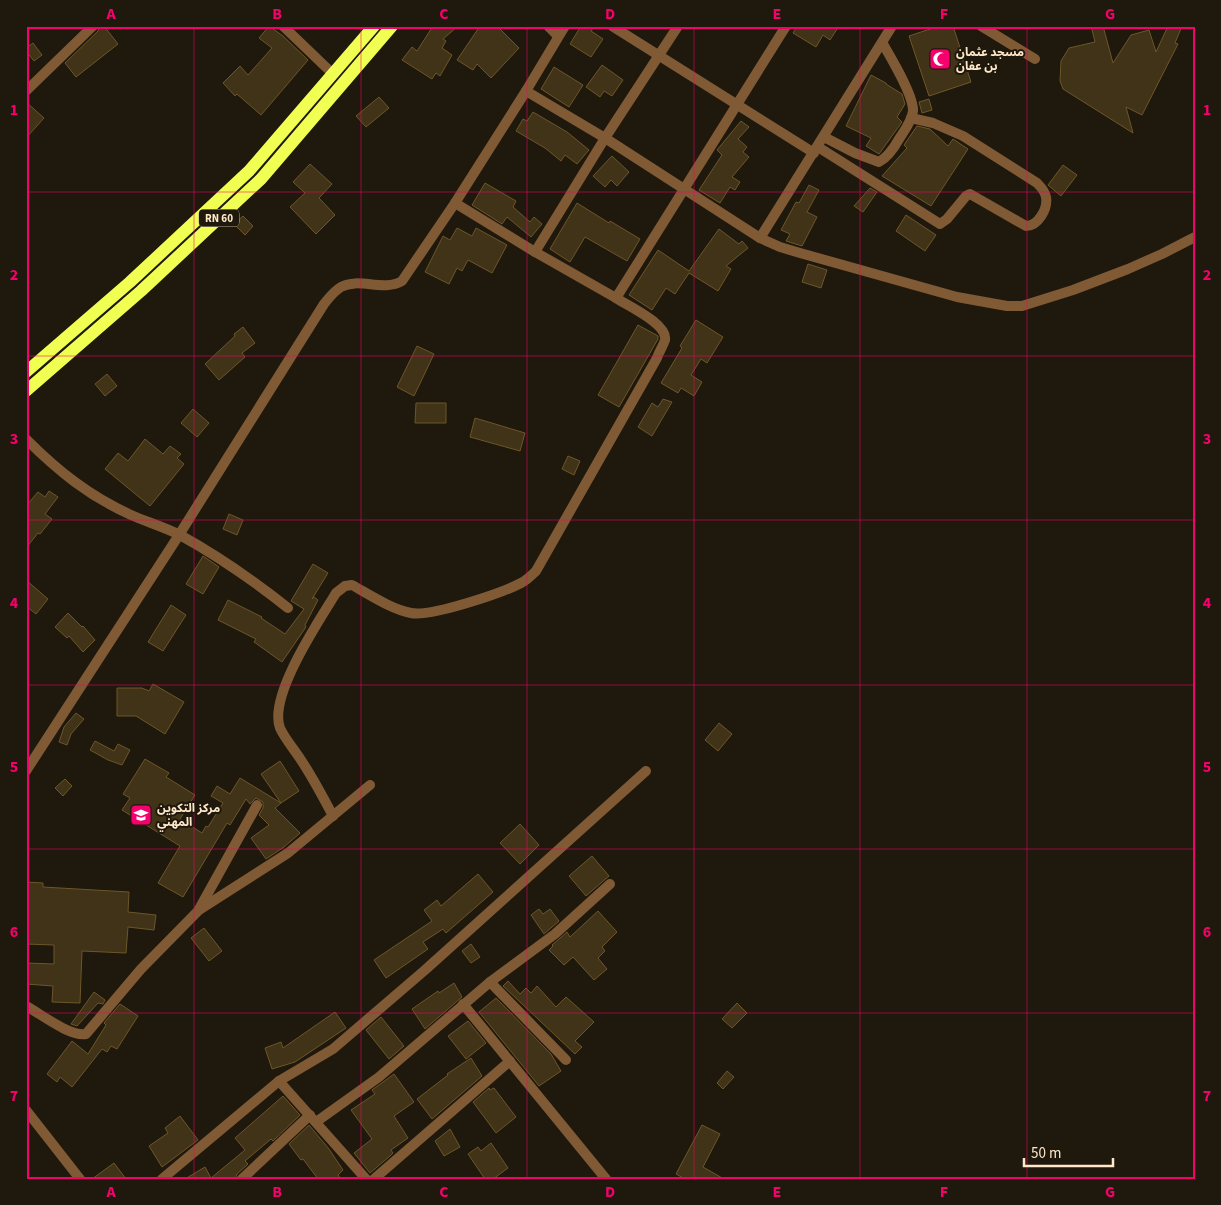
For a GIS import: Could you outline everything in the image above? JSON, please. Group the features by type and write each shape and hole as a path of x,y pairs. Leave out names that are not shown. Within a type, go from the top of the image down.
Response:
{"main road":[{"name":"RN 60","path":"26,372 130,282 249,171 374,26"},
{"name":"RN 60","path":"26,391 141,291 261,179 392,26"}],"street":[{"path":"26,90 93,26"},
{"path":"283,26 333,74"},
{"path":"548,26 558,36"},
{"path":"26,772 179,535 324,304 335,292 346,285 391,286 402,281 455,203 526,91 564,26"},
{"path":"612,26 737,104 940,224 970,194 1026,226 1031,226 1037,222 1045,208 1046,201 1044,192 1037,183 963,136 933,123 911,118"},
{"path":"535,252 605,138 678,26"},
{"path":"616,298 786,26"},
{"path":"760,238 883,44 892,26"},
{"path":"981,26 1035,59"},
{"path":"824,137 855,153 879,162 884,160 894,147 911,118 912,104 883,44"},
{"path":"526,91 605,138 760,238 786,249 957,297 1007,306 1022,306 1073,290 1128,269 1162,254 1195,236"},
{"path":"334,816 285,737 278,721 278,714 283,693 304,647 336,593 345,586 352,585 394,607 410,613 420,614 501,592 530,578 572,509 657,358 664,340 663,331 657,324 455,203"},
{"path":"26,439 54,466 92,495 131,515 179,535 248,577 288,608"},
{"path":"162,1179 279,1081 333,1049 425,970 646,771"},
{"path":"26,1006 68,1030 79,1035 86,1034 141,969 198,911 288,853 370,785"},
{"path":"198,911 256,805"},
{"path":"242,1179 313,1119 379,1077 490,982 555,934 610,884"},
{"path":"490,982 566,1060"},
{"path":"463,1004 606,1179"},
{"path":"374,1179 510,1062"},
{"path":"279,1081 366,1179"},
{"path":"26,1110 80,1179"}],"building":[{"path":"100,26 104,26 118,44 76,77 65,63 98,31"},
{"path":"269,26 283,36 308,60 261,115 237,94 235,96 223,83 240,66 248,75 272,48 259,38"},
{"path":"433,26 458,26 443,39 446,41 442,48 452,55 440,76 436,73 432,79 402,60 412,47 417,51"},
{"path":"480,26 497,26 519,48 491,78 477,64 473,70 457,60"},
{"path":"581,26 594,26 591,31 603,39 591,57 570,44"},
{"path":"797,26 839,26 830,40 823,35 816,47 793,33"},
{"name":"مسجد عثمان بن عفان","path":"939,26 953,26 971,82 929,96 909,36"},
{"path":"1091,26 1103,26 1113,63 1131,35 1149,30 1156,52 1168,26 1182,26 1175,43 1178,44 1142,115 1126,107 1133,133 1063,89 1060,81 1061,61 1069,48 1095,42"},
{"path":"33,43 42,55 34,61 26,51 26,48"},
{"path":"602,65 623,80 612,96 604,91 600,97 586,87"},
{"path":"554,67 583,85 569,107 541,89"},
{"path":"871,75 902,94 905,104 897,117 902,122 879,154 866,146 871,138 846,126"},
{"path":"379,97 389,108 366,127 356,116"},
{"path":"929,99 932,110 922,113 919,102"},
{"path":"26,102 44,118 26,138"},
{"path":"533,112 567,132 589,150 577,164 565,155 561,161 545,148 516,131 523,119 527,121"},
{"path":"741,121 749,127 738,139 747,147 743,152 749,157 732,177 740,182 735,190 730,187 720,203 699,190 722,155 717,150"},
{"path":"917,126 930,129 948,146 953,139 968,149 931,206 882,176 907,148 904,145"},
{"path":"612,156 629,172 617,186 611,180 605,187 593,176"},
{"path":"310,164 332,184 319,198 335,215 316,234 290,207 305,193 293,182"},
{"path":"1063,165 1077,175 1061,196 1048,185"},
{"path":"485,183 516,201 513,207 530,222 534,217 542,224 531,237 507,217 502,224 472,205"},
{"path":"809,185 819,190 807,212 817,217 802,246 786,241 790,234 781,230 796,202 799,203"},
{"path":"870,188 877,192 863,212 854,206"},
{"path":"577,203 640,239 627,261 585,237 570,262 550,249"},
{"path":"906,215 936,235 925,251 896,231"},
{"path":"243,216 253,226 245,235 234,224"},
{"path":"457,228 472,236 476,228 507,245 492,273 468,260 462,271 457,268 449,284 425,272 443,236 450,240"},
{"path":"719,229 739,244 742,241 748,248 726,266 731,269 718,291 689,273 675,294 666,288 652,310 629,295 658,250 689,271"},
{"path":"808,264 827,270 821,288 802,282"},
{"path":"696,320 723,337 707,363 701,359 691,375 702,382 694,396 681,388 678,393 661,383"},
{"path":"638,325 658,336 658,339 619,407 598,395"},
{"path":"243,327 255,343 242,353 245,357 219,380 205,364"},
{"path":"417,346 434,354 414,396 397,387"},
{"path":"107,374 117,386 105,396 95,384"},
{"path":"663,399 672,402 652,436 638,427 652,403 658,407"},
{"path":"416,403 446,403 446,423 415,423"},
{"path":"193,409 209,423 197,437 181,423"},
{"path":"475,418 525,433 520,451 470,437"},
{"path":"145,439 163,454 170,446 181,454 177,458 184,464 150,506 105,469 118,453 128,461"},
{"path":"568,456 580,461 574,475 562,469"},
{"path":"49,491 58,497 45,514 52,519 26,548 26,506 38,492 45,497"},
{"path":"229,514 243,520 237,535 223,529"},
{"path":"203,556 219,567 203,594 186,584"},
{"path":"313,564 328,573 312,599 314,597 318,600 305,625 306,627 282,662 254,642 256,639 218,620 228,600 262,617 285,634 304,609 291,601"},
{"path":"26,580 48,599 36,614 26,606"},
{"path":"171,605 186,615 163,651 148,642"},
{"path":"68,613 95,640 83,652 69,636 67,638 55,627"},
{"path":"153,684 184,702 165,734 136,716 117,716 117,688 142,688 149,691"},
{"path":"76,713 84,719 71,734 67,745 59,742 64,727"},
{"path":"719,723 732,734 718,751 705,740"},
{"path":"95,741 114,751 118,744 130,750 122,765 90,750"},
{"path":"145,759 169,773 166,777 195,795 180,819 202,833 223,803 211,796 217,786 230,794 240,778 281,803 275,808 300,833 266,859 251,838 269,825 259,815 263,808 263,802 256,798 250,804 246,799 230,825 227,823 183,897 158,883 180,846 122,810 130,798 123,794"},
{"path":"280,761 299,791 281,803 261,774"},
{"path":"65,779 72,786 63,796 55,788"},
{"path":"520,824 539,845 520,864 500,843"},
{"path":"592,856 609,876 586,896 569,876"},
{"path":"478,874 493,892 446,933 443,929 423,942 428,949 386,978 374,960 432,921 424,910 437,900 441,906"},
{"path":"26,882 43,883 43,887 129,892 128,912 156,915 154,930 128,927 126,953 82,951 80,1003 52,1002 53,986 26,984 26,963 54,964 54,945 26,944"},
{"path":"539,909 543,914 550,909 559,921 544,934 531,915"},
{"path":"598,911 617,932 602,947 605,951 598,958 607,969 594,980 573,957 564,965 549,950 567,932 570,937"},
{"path":"204,928 222,951 209,961 191,938"},
{"path":"471,944 480,957 471,963 462,951"},
{"path":"508,981 520,994 526,988 531,993 537,986 556,1007 566,997 594,1022 575,1041 582,1047 575,1054 503,986"},
{"path":"454,983 462,997 425,1029 412,1009 438,991 439,993"},
{"path":"94,992 105,1000 103,1004 98,1003 77,1026 71,1024"},
{"path":"496,998 551,1054 561,1071 539,1086 479,1012"},
{"path":"737,1003 747,1013 732,1028 722,1019"},
{"path":"120,1004 138,1016 117,1049 111,1046 107,1052 102,1049 72,1087 60,1077 57,1082 47,1074 72,1041 88,1054 106,1025 104,1023"},
{"path":"335,1012 346,1028 295,1062 272,1069 265,1048 281,1042 283,1048"},
{"path":"381,1017 404,1046 389,1059 366,1030"},
{"path":"468,1021 486,1043 466,1059 448,1036"},
{"path":"471,1058 482,1076 432,1119 417,1099 447,1074"},
{"path":"727,1071 734,1077 723,1089 717,1083"},
{"path":"394,1074 414,1102 394,1116 408,1138 391,1150 393,1153 370,1173 354,1153 372,1139 351,1110 375,1094 372,1090"},
{"path":"489,1088 490,1090 494,1088 516,1117 496,1133 473,1102"},
{"path":"283,1096 300,1115 273,1141 271,1139 245,1161 248,1164 237,1174 235,1179 185,1179 205,1167 211,1178 245,1150 235,1138"},
{"path":"180,1116 198,1140 162,1167 149,1146 168,1133 165,1128"},
{"path":"309,1125 343,1170 338,1175 341,1179 318,1179 289,1144"},
{"path":"702,1125 720,1134 703,1167 724,1179 685,1179 676,1174"},
{"path":"450,1129 460,1147 444,1156 435,1141"},
{"path":"491,1143 508,1168 493,1179 485,1179 468,1154 478,1147 481,1151"},
{"path":"114,1163 126,1179 92,1179"}],"place":[{"name":"مسجد عثمان بن عفان","path":"940,59"},
{"name":"مركز التكوين المهني","path":"141,815"}]}
